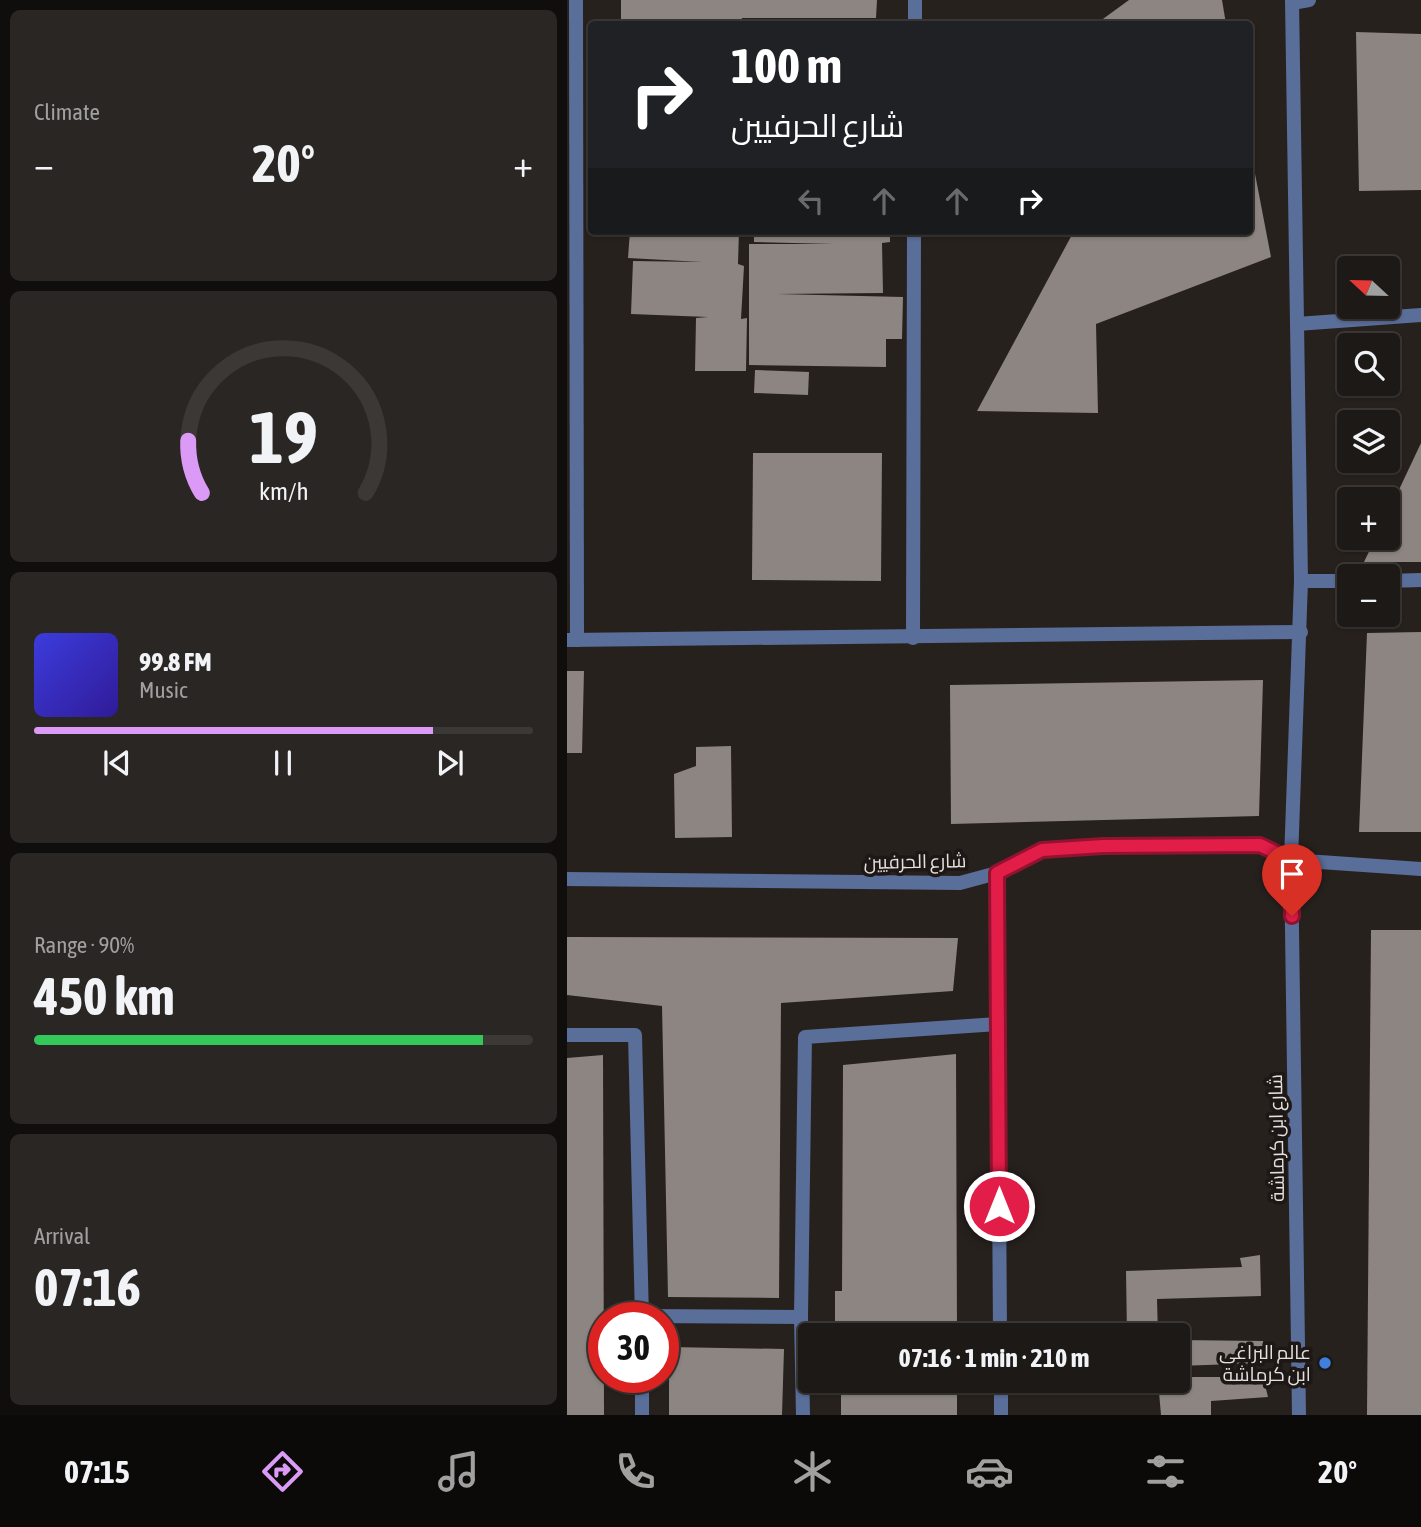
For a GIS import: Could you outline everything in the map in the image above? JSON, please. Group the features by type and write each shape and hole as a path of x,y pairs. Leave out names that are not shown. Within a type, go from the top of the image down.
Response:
{"street":[{"path":"576,0 572,640 1301,632"},
{"path":"915,0 915,21"},
{"path":"1292,1 1309,0"},
{"name":"شارع ابن كرماشة","path":"1292,1 1301,581 1291,860 1299,1415"},
{"path":"913,638 914,235"},
{"path":"1297,324 1421,315"},
{"path":"1400,581 1421,580"},
{"path":"1301,581 1337,581"},
{"name":"شارع الحرفيين","path":"567,879 960,883 997,873 1042,850 1103,846 1260,845 1291,860 1421,869"},
{"path":"997,873 1000,1323"},
{"path":"803,1415 801,1317 804,1037 998,1024"},
{"path":"567,1035 635,1035 642,1302"},
{"path":"679,1317 801,1317"},
{"path":"642,1393 642,1415"},
{"path":"1001,1393 1001,1415"}],"building":[{"path":"621,0 877,0 876,18 621,21"},
{"path":"1129,0 1222,0 1226,21 1100,21"},
{"path":"1356,32 1421,34 1421,190 1359,191"},
{"path":"1253,163 1271,257 1096,324 1098,413 977,411 1072,235 1253,235"},
{"path":"630,235 739,235 738,264 744,266 741,319 747,318 746,371 695,371 696,318 708,317 631,314 633,261 702,262 628,258"},
{"path":"754,235 890,235 890,242 882,243 883,293 777,294 903,297 902,339 886,339 886,367 749,365 749,244 834,244 754,242"},
{"path":"755,370 809,372 808,395 754,393"},
{"path":"1421,443 1421,562 1364,562 1370,550 1400,550 1400,488"},
{"path":"753,453 882,453 881,581 752,580"},
{"path":"1421,632 1421,832 1359,832 1367,633"},
{"path":"567,671 584,671 582,753 567,753"},
{"path":"1263,680 1259,816 951,824 950,685"},
{"path":"731,746 732,837 675,838 674,774 696,766 696,747"},
{"path":"1371,930 1421,930 1421,1415 1367,1415"},
{"path":"567,937 958,938 953,991 781,1003 779,1298 668,1297 662,1006 567,995"},
{"path":"956,1054 957,1323 835,1323 835,1291 842,1291 843,1065"},
{"path":"603,1055 604,1302 588,1302 588,1393 604,1393 604,1415 567,1415 567,1058"},
{"path":"1260,1255 1261,1296 1157,1299 1158,1323 1127,1323 1126,1271 1242,1267 1240,1258"},
{"path":"1190,1340 1263,1341 1263,1363 1190,1366"},
{"path":"679,1347 784,1349 782,1415 669,1415 669,1393 679,1393"},
{"path":"1190,1377 1263,1377 1268,1397 1211,1401 1211,1415 1161,1415 1159,1393 1190,1393"},
{"path":"841,1393 957,1393 957,1415 841,1415"}],"place":[{"name":"عالم البراغي ابن كرماشة","path":"1325,1363"}],"route":[{"path":"999,1206 997,873 1042,850 1103,846 1260,845 1291,860 1292,916"}]}
